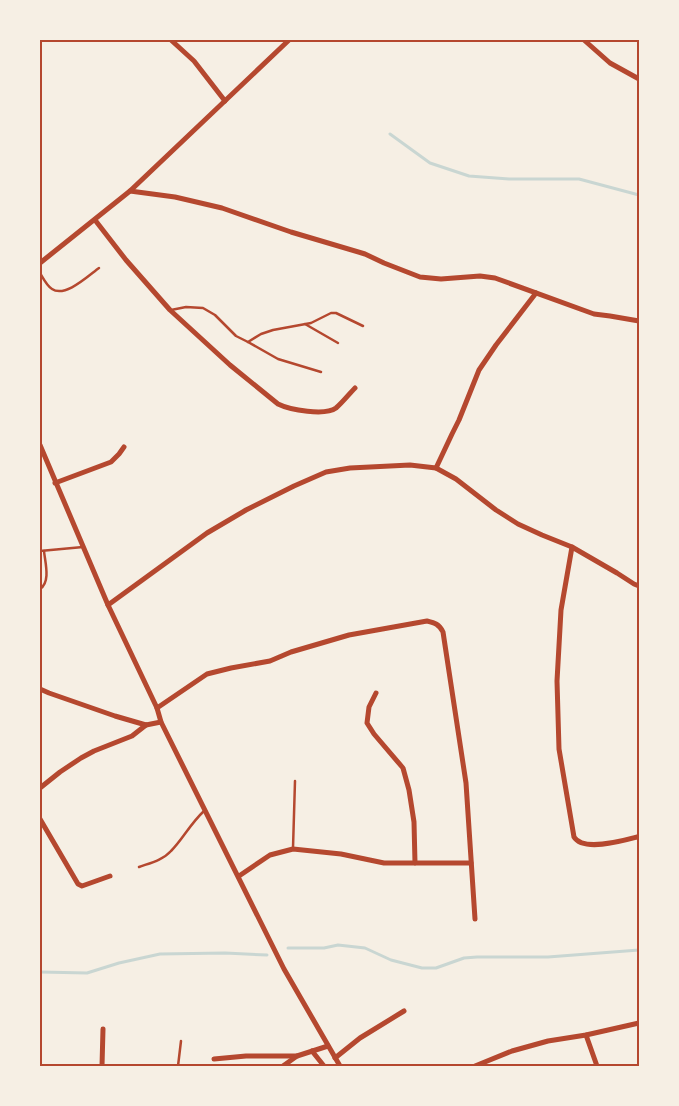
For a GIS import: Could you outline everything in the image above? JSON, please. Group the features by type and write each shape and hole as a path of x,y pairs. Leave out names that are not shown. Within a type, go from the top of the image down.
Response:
{"street":[{"path":"171,40 194,61 225,101"},
{"path":"40,263 130,191 289,40"},
{"path":"584,40 610,63 639,79"},
{"path":"130,191 175,197 222,208 291,232 365,254 384,264 420,277 441,279 480,276 495,278 594,314 639,322"},
{"path":"95,220 126,260 170,310 230,365 278,404 298,411 330,411 336,408 356,388"},
{"path":"436,468 459,420 479,370 536,293"},
{"path":"40,445 108,605 161,722 284,969 340,1066"},
{"path":"56,483 111,462 124,447"},
{"path":"108,605 207,533 246,510 294,486 326,472 350,468 410,465 436,468 456,479 496,510 518,524 572,547 639,586"},
{"path":"572,547 561,610 557,681 559,749 574,837 577,841 584,844 618,842 637,838"},
{"path":"156,708 207,674 219,670 270,661 291,652 349,636 406,624 427,621 440,626 443,632 466,783 475,919"},
{"path":"40,689 108,714 146,725"},
{"path":"376,693 369,707 367,723 403,768 410,790 416,863"},
{"path":"40,788 81,758 132,736 146,725 161,722"},
{"path":"40,819 78,884 82,886 89,885 110,876"},
{"path":"239,876 270,855 293,849 341,854 384,863 471,863"},
{"path":"335,1058 360,1038 404,1011"},
{"path":"475,1066 512,1051 639,1023"},
{"path":"102,1066 103,1029"},
{"path":"586,1035 597,1066"},
{"path":"214,1059 246,1056 297,1056 328,1046"},
{"path":"312,1051 324,1066"},
{"path":"284,1066 297,1056"}],"lane":[{"path":"40,273 52,289 59,292 67,290 98,268"},
{"path":"170,310 186,307 203,308 215,315 236,336 278,359 321,372"},
{"path":"248,342 273,330 305,324 336,312 363,326"},
{"path":"305,324 338,343"},
{"path":"40,551 83,547"},
{"path":"40,589 46,581 44,552"},
{"path":"293,849 295,781"},
{"path":"139,867 159,860 170,852 190,826 206,810"},
{"path":"178,1066 180,1041"}],"waterway":[{"path":"390,134 430,163 469,176 509,179 579,179 639,195"},
{"path":"288,948 324,948 338,945 365,948 391,960 422,968 436,968 464,958 548,957 639,950"},
{"path":"40,972 87,973 119,963 160,954 225,953 267,955"}]}
